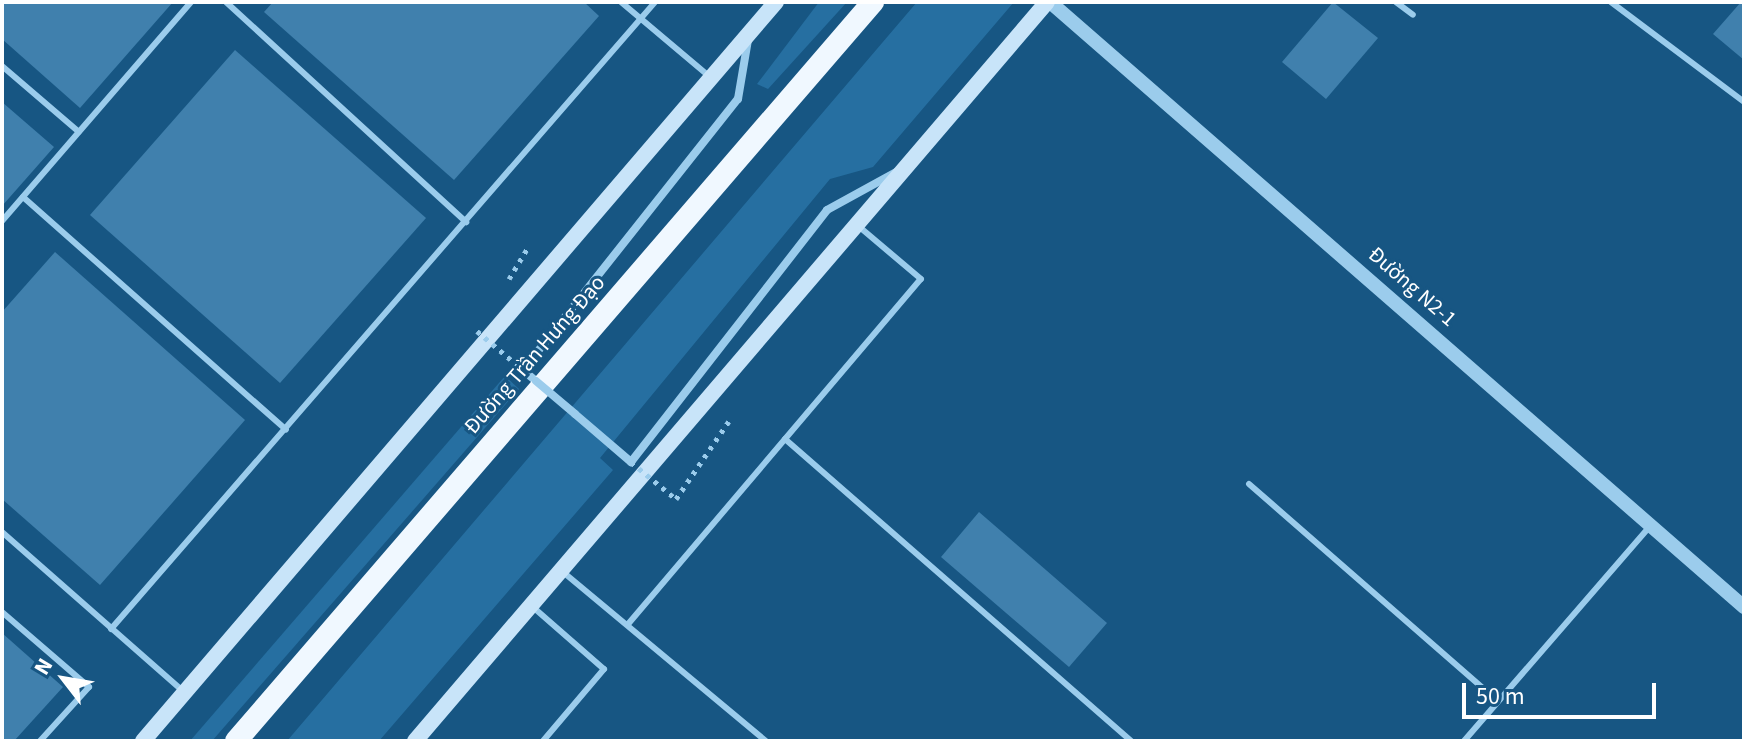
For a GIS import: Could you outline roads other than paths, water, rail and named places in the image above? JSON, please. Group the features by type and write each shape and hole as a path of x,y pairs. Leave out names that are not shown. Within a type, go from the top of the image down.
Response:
{"highway":[{"name":"Đường Trần Hưng Đạo","path":"236,741 873,2"}],"main road":[{"name":"Đường Trần Hưng Đạo","path":"143,741 776,2"},
{"path":"415,741 899,170 1048,2"}],"street":[{"name":"Đường N2-1","path":"1048,2 1744,607"},
{"path":"749,33 738,99 523,370 631,462 753,299 827,210 899,170"}],"lane":[{"path":"2,221 191,2"},
{"path":"226,2 466,222"},
{"path":"621,2 711,78"},
{"path":"111,629 644,21 655,2"},
{"path":"1396,2 1413,15"},
{"path":"1611,2 1744,102"},
{"path":"2,66 79,132"},
{"path":"23,197 286,430"},
{"path":"629,623 921,279 854,223"},
{"path":"785,439 1131,741"},
{"path":"1249,484 1498,701"},
{"path":"1464,741 1651,525"},
{"path":"2,532 185,692"},
{"path":"561,570 629,623 766,741"},
{"path":"531,605 604,669 543,741"},
{"path":"2,612 89,687 40,741"}]}
